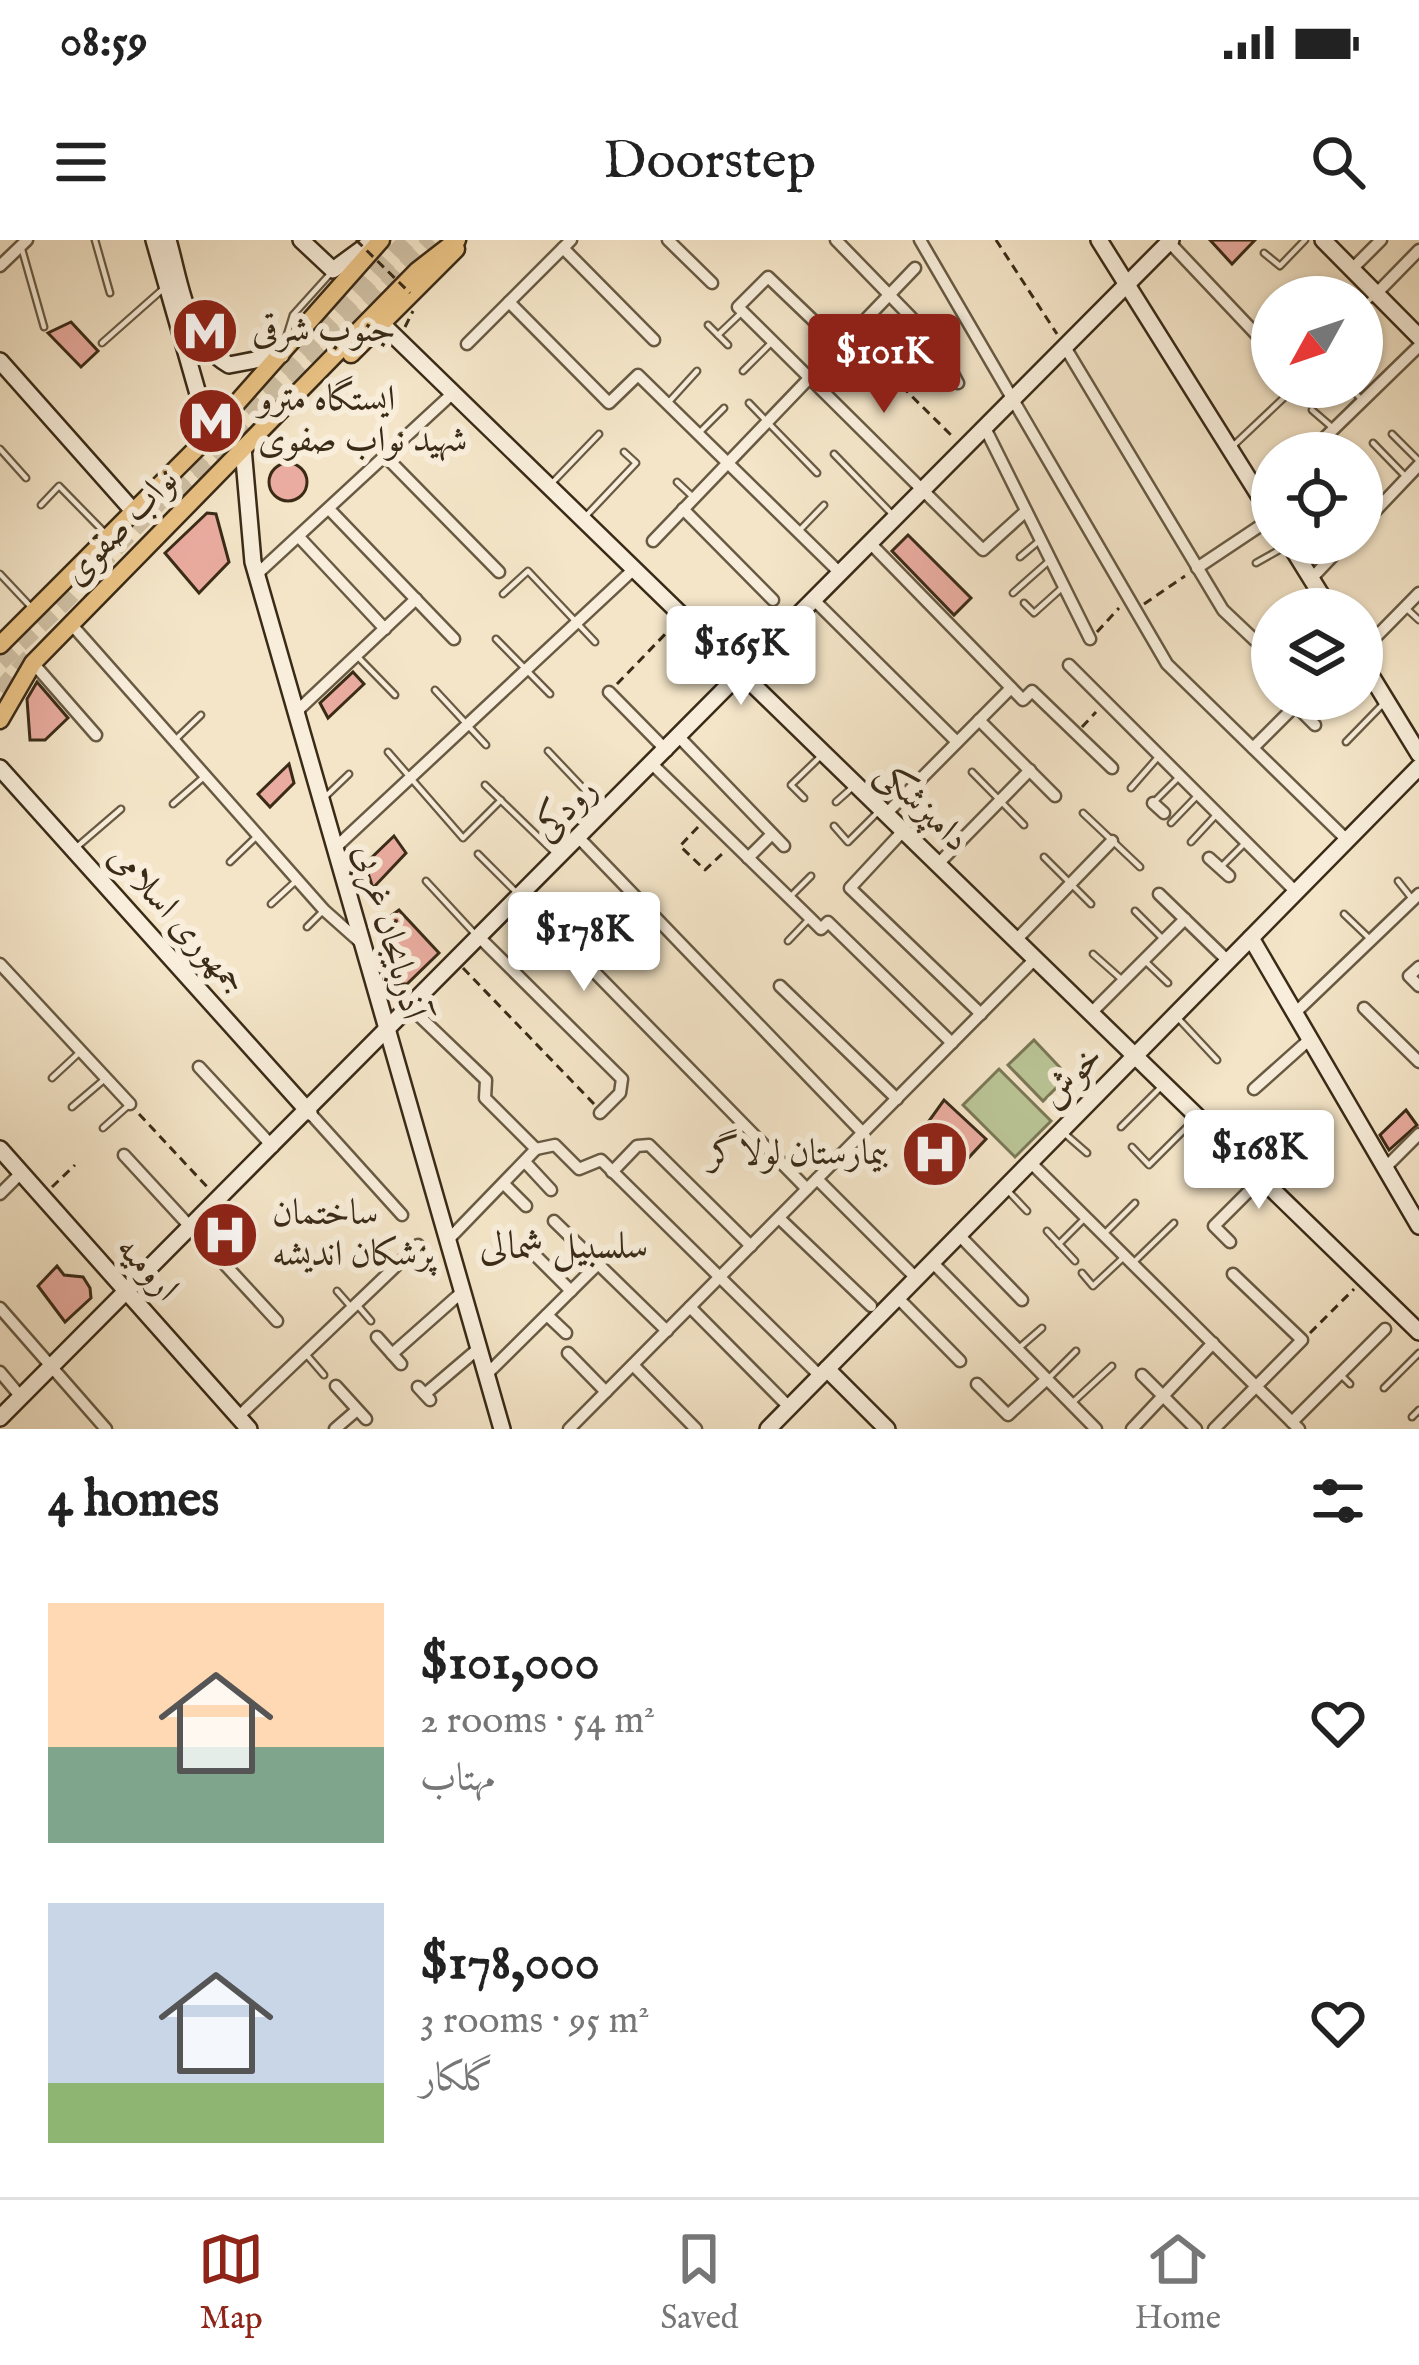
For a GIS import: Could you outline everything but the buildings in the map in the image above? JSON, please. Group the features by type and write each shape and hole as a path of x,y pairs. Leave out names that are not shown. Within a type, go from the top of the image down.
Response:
{"main road":[{"path":"154,240 200,401 198,447"},
{"path":"168,240 192,326 208,350 229,364 281,355"},
{"path":"301,240 333,270 378,240"},
{"name":"نواب صفوی","path":"0,645 198,447 378,240"},
{"path":"272,419 302,400 382,324 460,240"},
{"name":"نواب صفوی","path":"0,720 33,663 417,271 460,240"},
{"path":"1099,240 1251,474"},
{"path":"1323,240 1359,276"},
{"name":"رودکی","path":"0,1418 388,1034 1170,241"},
{"path":"1383,299 1415,325"},
{"name":"دامپزشکی","path":"382,324 1419,1332"},
{"path":"0,361 135,513"},
{"name":"آذربایجان غربی","path":"243,448 256,575 502,1429"},
{"path":"108,540 128,568"},
{"path":"1302,564 1317,588"},
{"path":"1383,696 1419,754"},
{"name":"خوش","path":"768,1429 1419,766"},
{"name":"جمهوری اسلامی","path":"0,768 309,1112"},
{"path":"1251,938 1419,1226"},
{"name":"ارومیه","path":"0,1149 244,1423"},
{"path":"823,1373 887,1429"}],"street":[{"path":"668,240 712,283"},
{"path":"836,240 937,344 958,383"},
{"path":"920,240 1174,672 1347,839"},
{"path":"1352,269 1381,240"},
{"path":"1170,241 1251,328"},
{"path":"0,266 24,243"},
{"path":"467,344 567,244 654,340"},
{"path":"1383,286 1419,250"},
{"path":"653,541 914,268"},
{"path":"840,346 768,277 739,306 982,550 1026,511"},
{"path":"509,302 609,403 638,375 841,574"},
{"path":"1383,381 1419,346"},
{"path":"1065,347 1223,610 1251,637"},
{"path":"256,575 453,393"},
{"path":"1331,432 1356,408"},
{"path":"985,428 1090,639"},
{"path":"385,456 499,572"},
{"path":"1383,503 1419,463"},
{"path":"328,509 454,638"},
{"path":"683,509 773,600"},
{"path":"1197,568 1251,531"},
{"path":"299,537 385,629"},
{"path":"871,544 1023,700 1032,691 1112,768"},
{"path":"1311,579 1325,564"},
{"path":"334,849 634,569"},
{"path":"1383,630 1419,592"},
{"path":"296,713 416,599"},
{"path":"815,601 957,742"},
{"path":"72,625 324,910 360,942"},
{"path":"33,663 96,735"},
{"path":"1069,665 1296,892"},
{"path":"884,812 1011,688"},
{"path":"609,692 667,751"},
{"path":"979,720 1055,796"},
{"path":"1253,748 1277,720"},
{"path":"1311,720 1316,725"},
{"path":"680,738 784,846"},
{"path":"653,764 821,929 828,922 952,1043"},
{"path":"938,865 1030,770"},
{"path":"1153,802 1168,818"},
{"path":"903,831 850,888 981,1014"},
{"path":"748,858 772,834"},
{"path":"580,839 863,1133"},
{"path":"1016,940 1112,841"},
{"path":"1209,858 1224,872"},
{"path":"1159,894 1228,961"},
{"path":"1295,1013 1416,897"},
{"path":"522,898 807,1189"},
{"path":"1090,1013 1185,920"},
{"path":"481,939 622,1079 620,1093 600,1113"},
{"path":"578,1426 1035,959"},
{"path":"0,964 130,1104"},
{"path":"780,986 897,1099"},
{"path":"1364,1008 1419,1062"},
{"path":"412,1009 486,1080 483,1095 536,1149"},
{"path":"1254,1089 1310,1039"},
{"path":"199,1067 274,1147"},
{"path":"309,1112 402,1215"},
{"path":"1385,1168 1419,1134"},
{"path":"447,1241 536,1149 555,1145 580,1168 598,1160 823,1373"},
{"path":"612,1172 637,1146 650,1145 751,1246"},
{"path":"124,1155 277,1321"},
{"path":"525,1162 551,1190"},
{"path":"1030,1162 1296,1425 1345,1379 1384,1329"},
{"path":"0,1194 21,1173"},
{"path":"818,1179 916,1278"},
{"path":"1230,1242 1214,1226 1262,1179"},
{"path":"504,1184 526,1206"},
{"path":"779,1218 872,1306"},
{"path":"554,1221 667,1331"},
{"path":"959,1235 1022,1300"},
{"path":"244,1423 305,1353 418,1245"},
{"path":"530,1250 571,1291"},
{"path":"932,1262 1096,1429"},
{"path":"486,1375 598,1264"},
{"path":"1214,1429 1302,1340 1233,1274"},
{"path":"377,1336 397,1359 462,1292"},
{"path":"897,1297 960,1361"},
{"path":"690,1307 789,1407"},
{"path":"0,1308 106,1429"},
{"path":"547,1315 566,1334"},
{"path":"1132,1429 1213,1343"},
{"path":"424,1394 478,1348"},
{"path":"568,1353 606,1393"},
{"path":"633,1365 696,1429"},
{"path":"0,1372 21,1397"},
{"path":"1142,1375 1196,1429"},
{"path":"977,1384 1008,1415 1047,1379"},
{"path":"335,1429 361,1414 336,1386"}],"lane":[{"path":"95,240 110,293"},
{"path":"1264,253 1280,266 1305,240"},
{"path":"24,243 44,327"},
{"path":"281,355 293,315 333,270"},
{"path":"102,344 167,285"},
{"path":"718,335 743,311"},
{"path":"708,325 728,345"},
{"path":"743,371 773,341"},
{"path":"667,404 697,371"},
{"path":"749,403 817,473"},
{"path":"698,434 724,408"},
{"path":"1230,448 1273,408"},
{"path":"1312,410 1334,429"},
{"path":"548,486 599,434"},
{"path":"1391,434 1419,463"},
{"path":"0,449 26,478"},
{"path":"583,520 636,463 624,452"},
{"path":"834,454 896,518"},
{"path":"1383,454 1407,478"},
{"path":"677,482 694,498"},
{"path":"41,505 59,486 108,540"},
{"path":"798,532 824,505"},
{"path":"1020,557 1040,539"},
{"path":"1013,593 1050,559"},
{"path":"503,594 528,571 596,643"},
{"path":"0,574 35,611"},
{"path":"1024,603 1034,613 1064,586"},
{"path":"1405,607 1419,620"},
{"path":"496,639 550,694"},
{"path":"357,656 395,695"},
{"path":"435,690 486,745"},
{"path":"1346,742 1386,701"},
{"path":"175,741 201,716"},
{"path":"388,752 464,838 501,800"},
{"path":"548,752 606,812"},
{"path":"804,798 791,785 825,752"},
{"path":"1131,788 1159,755"},
{"path":"972,772 1024,825"},
{"path":"320,801 349,774"},
{"path":"173,804 205,776"},
{"path":"1153,802 1180,776"},
{"path":"836,802 856,784"},
{"path":"485,785 561,858"},
{"path":"1168,818 1199,795"},
{"path":"74,850 121,809"},
{"path":"834,826 848,842 884,812"},
{"path":"1083,813 1140,867"},
{"path":"1191,842 1218,814"},
{"path":"230,862 258,836"},
{"path":"1224,872 1246,842"},
{"path":"478,854 522,898"},
{"path":"1043,857 1091,904"},
{"path":"789,898 811,876"},
{"path":"271,904 297,880"},
{"path":"426,880 481,939"},
{"path":"1397,880 1416,897"},
{"path":"307,927 324,910"},
{"path":"1135,911 1164,940"},
{"path":"1344,914 1371,940"},
{"path":"788,941 810,918"},
{"path":"1093,954 1123,981"},
{"path":"1144,960 1168,983"},
{"path":"1175,1015 1217,1060"},
{"path":"52,1078 81,1052"},
{"path":"72,1107 106,1078"},
{"path":"1120,1127 1164,1084"},
{"path":"103,1128 130,1104"},
{"path":"1132,1148 1149,1165 1197,1117"},
{"path":"1061,1130 1087,1153"},
{"path":"1262,1179 1288,1154"},
{"path":"1005,1188 1027,1211"},
{"path":"1103,1234 1135,1203"},
{"path":"1059,1244 1085,1217"},
{"path":"1082,1273 1093,1286 1174,1222"},
{"path":"1047,1231 1075,1261"},
{"path":"381,1247 398,1264"},
{"path":"337,1291 371,1321"},
{"path":"1017,1349 1042,1328"},
{"path":"1047,1379 1076,1352"},
{"path":"305,1353 324,1375"},
{"path":"1384,1388 1419,1353"},
{"path":"1072,1404 1112,1366"},
{"path":"1412,1418 1419,1410"}],"path":[{"path":"356,240 410,293"},
{"path":"996,240 1065,347"},
{"path":"850,335 964,449"},
{"path":"1135,610 1197,568"},
{"path":"609,692 682,616"},
{"path":"1076,733 1106,702"},
{"path":"707,818 680,846 705,871 733,844"},
{"path":"458,963 600,1113"},
{"path":"130,1104 219,1201"},
{"path":"42,1196 75,1166"},
{"path":"1302,1340 1364,1279"}],"green space":[{"path":"1034,1040 1068,1076 1043,1101 1008,1065"},
{"path":"999,1069 1051,1121 1015,1157 963,1105"}],"tunnel":[{"path":"0,662 64,602 408,240"},
{"path":"181,500 432,240"},
{"path":"0,691 33,654"}],"place":[{"name":"جنوب شرقی","path":"205,331"},
{"name":"ایستگاه مترو شهید نواب صفوی","path":"211,421"},
{"name":"بیمارستان لولاگر","path":"935,1154"},
{"name":"ساختمان پزشکان اندیشه","path":"225,1235"}],"district":[{"name":"سلسبیل شمالی","path":"564,1247"}]}
